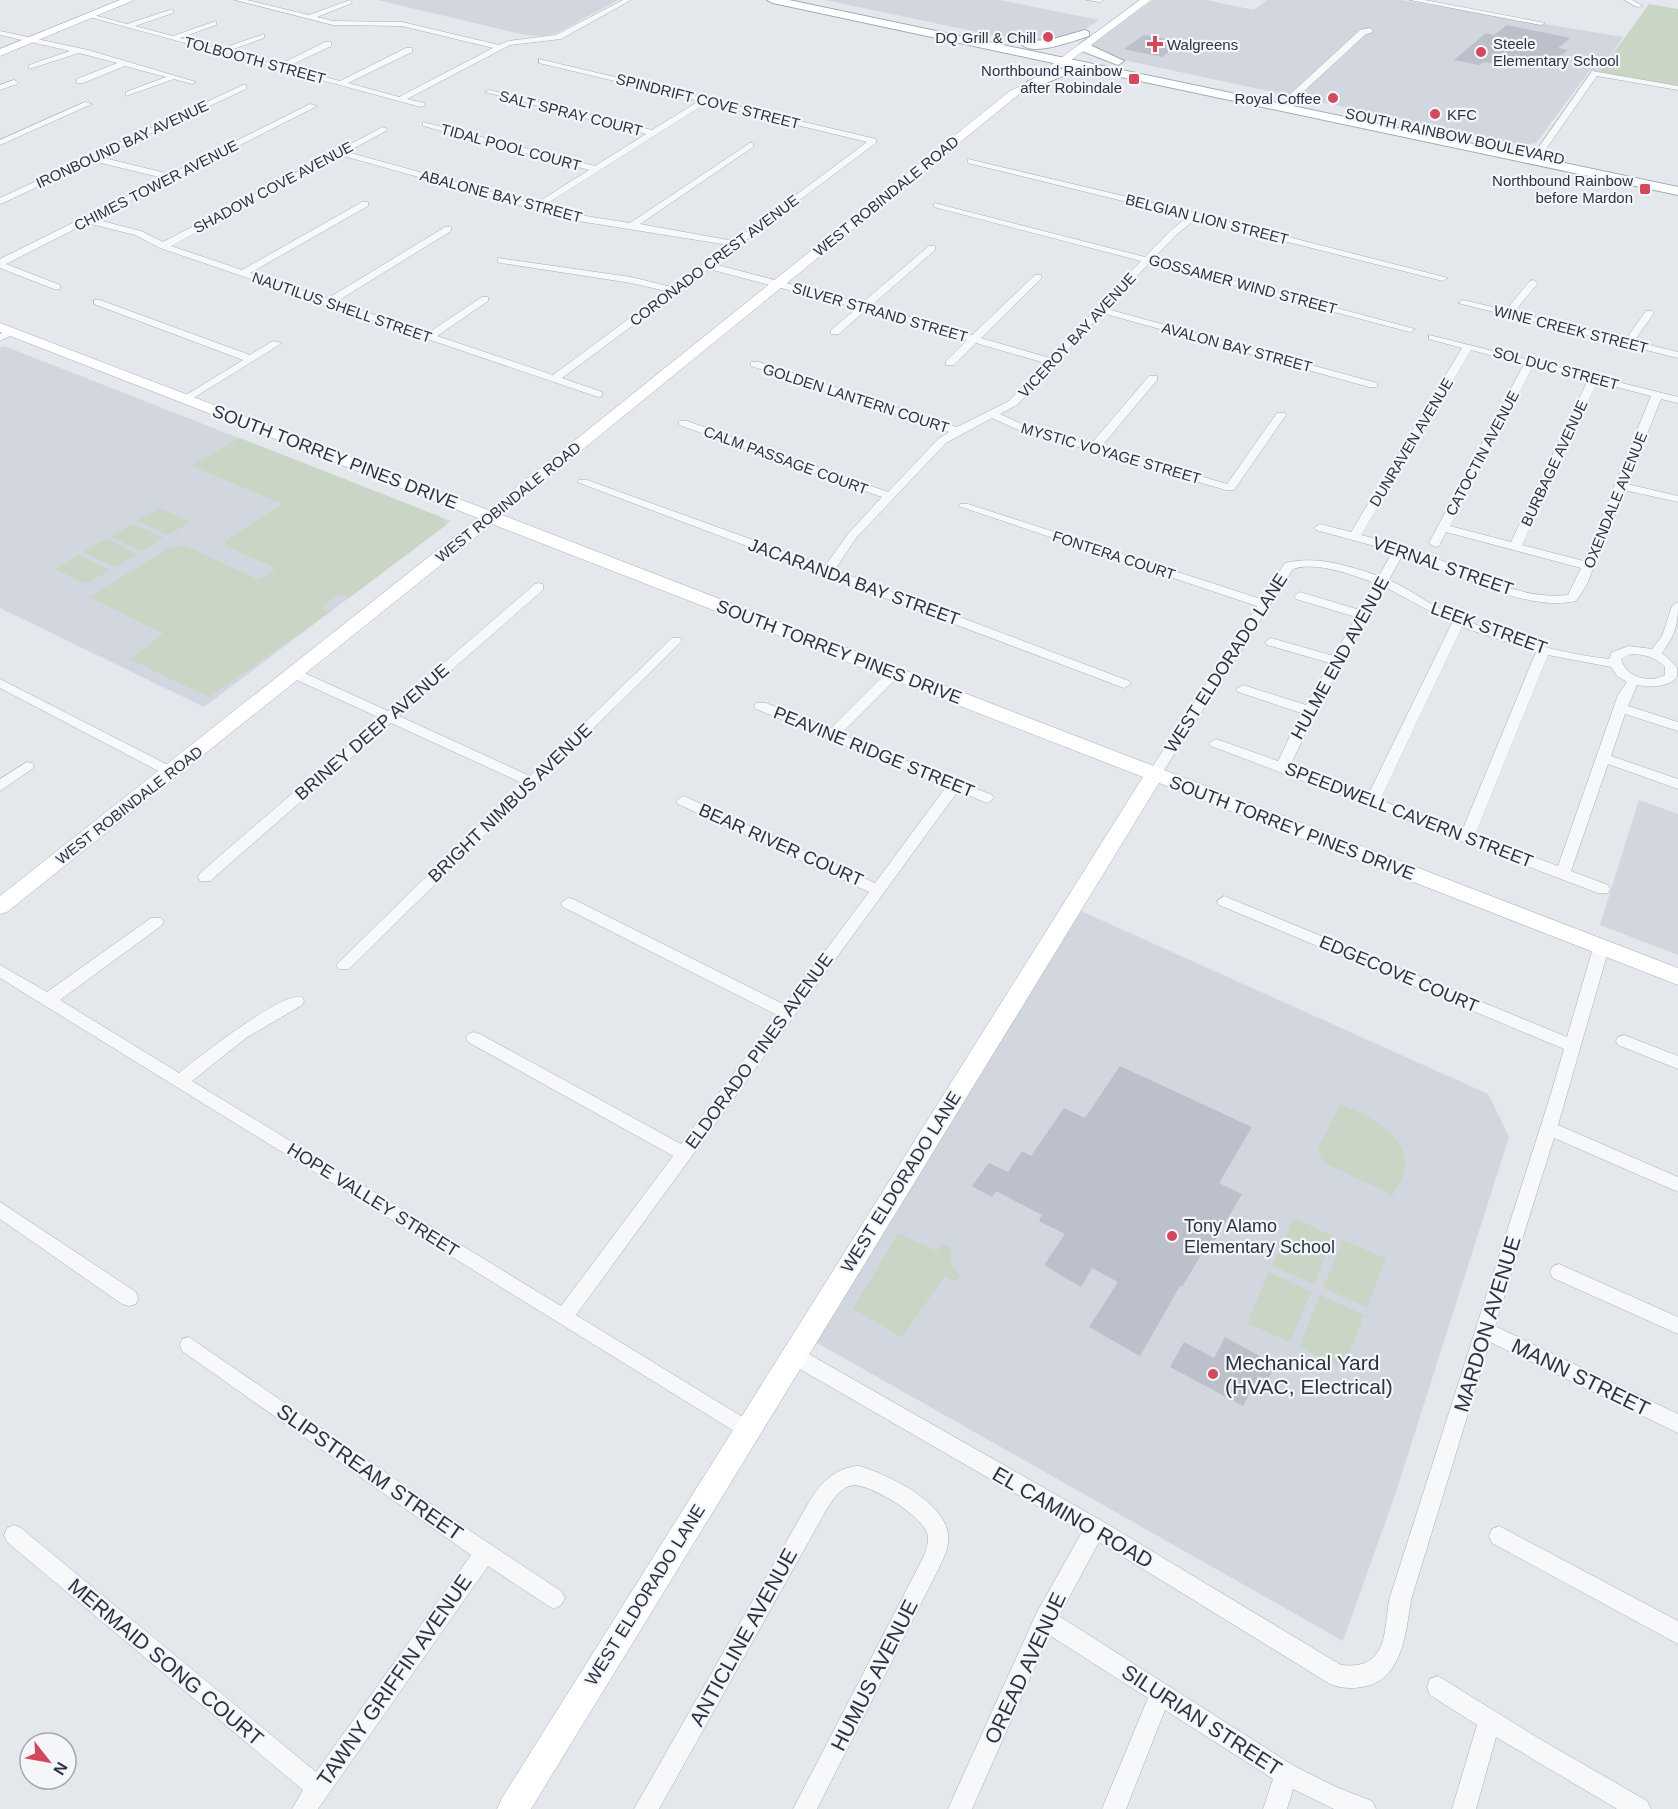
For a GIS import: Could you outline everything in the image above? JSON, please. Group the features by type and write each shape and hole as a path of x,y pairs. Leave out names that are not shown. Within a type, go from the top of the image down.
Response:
{"main road":[{"path":"0,53 129,0"},
{"name":"SOUTH RAINBOW BOULEVARD","path":"774,0 909,21 1028,45 1092,68 1217,94 1350,114 1678,183"},
{"name":"SOUTH RAINBOW BOULEVARD","path":"810,0 833,9 1005,49 1154,73 1475,148 1678,191"},
{"name":"WEST ROBINDALE ROAD","path":"1085,39 1120,19 1146,0"},
{"path":"1120,19 1116,17 1126,9 1129,2"},
{"name":"WEST ROBINDALE ROAD","path":"1014,93 1018,84 1038,68 1060,57 1085,39 1129,2"},
{"path":"1028,45 1085,39 1088,50 1094,53 1154,73"},
{"path":"1005,49 1031,61 1038,68"},
{"name":"WEST ROBINDALE ROAD","path":"0,907 490,518 1014,93 1031,86 1060,57"},
{"path":"1031,86 1064,71 1092,68"},
{"path":"1475,148 1524,154 1538,153"},
{"path":"1552,165 1559,162 1613,170"},
{"name":"SOUTH TORREY PINES DRIVE","path":"4,332 187,399 1678,977"},
{"name":"WEST ELDORADO LANE","path":"513,1809 1155,775"}],"street":[{"path":"238,0 340,24 402,24 500,47"},
{"path":"257,5 270,0"},
{"path":"400,99 500,47 523,40 547,40 558,37 628,0"},
{"path":"1090,0 1100,0"},
{"path":"1413,0 1541,23"},
{"path":"1627,0 1640,6"},
{"path":"310,17 350,2"},
{"path":"1489,13 1496,5"},
{"path":"128,26 170,11"},
{"name":"TOLBOOTH STREET","path":"90,16 421,105"},
{"path":"174,39 213,23"},
{"path":"1285,104 1363,32 1370,30"},
{"path":"0,33 78,50 192,82"},
{"path":"221,51 261,36"},
{"path":"280,67 328,44"},
{"path":"32,67 78,50"},
{"path":"342,83 409,50"},
{"name":"SPINDRIFT COVE STREET","path":"542,61 873,141"},
{"path":"80,81 125,63"},
{"path":"1538,153 1595,73 1678,88"},
{"path":"129,94 174,77"},
{"path":"0,88 14,82"},
{"name":"IRONBOUND BAY AVENUE","path":"0,201 243,87"},
{"name":"SALT SPRAY COURT","path":"489,92 653,134"},
{"path":"534,208 706,100"},
{"path":"1,142 88,104"},
{"name":"CHIMES TOWER AVENUE","path":"0,264 313,106"},
{"name":"TIDAL POOL COURT","path":"426,124 596,169"},
{"name":"SHADOW COVE AVENUE","path":"163,246 382,129"},
{"name":"CORONADO CREST AVENUE","path":"555,379 873,141"},
{"path":"632,226 750,145"},
{"name":"ABALONE BAY STREET","path":"339,152 572,217 735,244"},
{"path":"93,158 171,177"},
{"name":"BELGIAN LION STREET","path":"971,161 1443,278"},
{"path":"243,273 365,204"},
{"name":"GOSSAMER WIND STREET","path":"937,205 1410,329"},
{"name":"VICEROY BAY AVENUE","path":"828,571 852,536 942,441 1013,403 1174,232 1195,216"},
{"name":"NAUTILUS SHELL STREET","path":"86,220 138,233 163,246 598,394"},
{"path":"328,302 448,228"},
{"path":"835,332 932,248"},
{"path":"501,260 631,280 673,290"},
{"path":"0,264 57,286"},
{"name":"SILVER STRAND STREET","path":"706,265 864,307 1052,362"},
{"path":"950,363 1038,277"},
{"path":"1508,314 1533,283"},
{"path":"429,337 485,298"},
{"path":"97,302 251,358"},
{"name":"WINE CREEK STREET","path":"1463,303 1678,356"},
{"name":"AVALON BAY STREET","path":"1101,310 1373,384"},
{"path":"1628,343 1649,313"},
{"name":"SOL DUC STREET","path":"1433,337 1678,400"},
{"path":"187,399 277,342"},
{"name":"DUNRAVEN AVENUE","path":"1354,537 1468,346"},
{"name":"CATOCTIN AVENUE","path":"1435,543 1530,362"},
{"name":"GOLDEN LANTERN COURT","path":"755,364 957,431"},
{"path":"1094,448 1153,378"},
{"name":"BURBAGE AVENUE","path":"1515,547 1594,378"},
{"name":"OXENDALE AVENUE","path":"1567,600 1576,594 1658,395"},
{"name":"MYSTIC VOYAGE STREET","path":"993,415 1020,427 1230,488 1281,415"},
{"name":"CALM PASSAGE COURT","path":"683,423 889,496"},
{"name":"JACARANDA BAY STREET","path":"583,482 828,571 1124,684"},
{"path":"1622,486 1678,499"},
{"name":"FONTERA COURT","path":"964,506 1264,604"},
{"name":"VERNAL STREET","path":"1320,528 1400,549 1484,582 1542,598 1567,600"},
{"path":"1443,528 1588,566"},
{"name":"HULME END AVENUE","path":"1281,767 1309,711 1400,549"},
{"name":"WEST ELDORADO LANE","path":"1155,775 1289,566 1298,563"},
{"name":"LEEK STREET","path":"1298,563 1320,564 1381,582 1459,621 1543,649 1615,664"},
{"name":"BRINEY DEEP AVENUE","path":"205,877 538,587"},
{"path":"1300,596 1363,615"},
{"path":"1655,654 1668,636 1678,606"},
{"path":"1372,801 1459,621"},
{"name":"BRIGHT NIMBUS AVENUE","path":"344,965 676,641"},
{"path":"1271,642 1338,661"},
{"path":"1467,837 1543,649"},
{"path":"1638,650 1655,654 1668,662 1675,673 1660,682 1634,680 1619,670 1615,664 1617,655 1622,652 1638,650"},
{"path":"832,735 894,673"},
{"path":"293,674 532,782"},
{"path":"1563,873 1621,708 1634,680"},
{"path":"0,683 171,772"},
{"path":"1243,689 1309,711"},
{"name":"PEAVINE RIDGE STREET","path":"761,706 987,798"},
{"path":"1621,708 1678,727"},
{"name":"SPEEDWELL CAVERN STREET","path":"1216,743 1603,888"},
{"path":"1603,758 1678,784"},
{"path":"0,786 27,766"},
{"name":"ELDORADO PINES AVENUE","path":"564,1317 955,785"},
{"name":"BEAR RIVER COURT","path":"683,801 878,890"},
{"name":"EDGECOVE COURT","path":"1224,901 1573,1046"},
{"path":"568,903 787,1013"},
{"path":"47,1001 156,922"},
{"name":"MARDON AVENUE","path":"1352,1679 1382,1668 1389,1657 1400,1600 1548,1128 1601,948"},
{"name":"HOPE VALLEY STREET","path":"0,971 747,1430"},
{"path":"178,1082 240,1034 296,1001"},
{"path":"474,1038 684,1154"},
{"path":"1624,1041 1678,1063"},
{"path":"1548,1128 1678,1185"},
{"path":"0,1209 129,1298"},
{"path":"1559,1272 1678,1326"},
{"name":"MANN STREET","path":"1484,1330 1678,1424"},
{"name":"SLIPSTREAM STREET","path":"189,1345 554,1598"},
{"name":"EL CAMINO ROAD","path":"793,1355 1095,1528 1338,1676 1352,1679"},
{"name":"HUMUS AVENUE","path":"805,1809 931,1563 938,1539 937,1529 929,1516 874,1480 862,1475 852,1475"},
{"name":"ANTICLINE AVENUE","path":"646,1809 817,1507 829,1488 852,1475"},
{"name":"OREAD AVENUE","path":"960,1809 1045,1620 1095,1528"},
{"name":"MERMAID SONG COURT","path":"14,1535 318,1788"},
{"path":"1499,1536 1678,1633"},
{"name":"TAWNY GRIFFIN AVENUE","path":"304,1809 485,1552"},
{"name":"SILURIAN STREET","path":"1045,1620 1286,1774 1330,1796 1364,1809"},
{"path":"1438,1687 1638,1809"},
{"path":"1114,1809 1161,1693"},
{"path":"1464,1809 1490,1720"},
{"path":"1275,1809 1286,1774"}],"shaded area":[{"path":"378,0 618,0 557,33 542,36 525,35"},
{"path":"825,0 1000,0 1099,20 1077,34 1035,44"},
{"path":"1153,0 1206,0 1254,10 1267,0 1401,0 1623,37 1600,72 1590,70 1536,143 1522,145 1119,59 1105,55 1091,45"},
{"path":"4,346 451,521 204,707 0,608 0,348"},
{"path":"1639,800 1678,814 1678,955 1600,925"},
{"name":"Tony Alamo Elementary School","path":"1072,907 1488,1094 1509,1137 1395,1495 1343,1641 805,1336"}],"green space":[{"path":"1649,4 1678,9 1678,86 1600,72"},
{"path":"240,438 441,517 446,525 349,598 339,594 321,608 330,612 209,697 129,659 164,634 89,597 171,547 186,546 259,580 276,568 225,546 226,540 283,504 191,466"},
{"path":"159,508 191,522 168,535 137,521"},
{"path":"133,524 164,538 142,551 110,537"},
{"path":"107,539 138,554 115,567 83,552"},
{"path":"79,555 110,570 86,584 55,569"},
{"path":"1341,1104 1382,1126 1399,1143 1404,1153 1405,1169 1393,1195 1324,1163 1317,1150"},
{"path":"1293,1218 1334,1236 1314,1284 1272,1266"},
{"path":"898,1233 937,1251 941,1243 952,1248 952,1263 961,1275 956,1282 945,1276 902,1337 853,1309"},
{"path":"1343,1240 1386,1258 1367,1307 1323,1288"},
{"path":"1269,1272 1311,1292 1290,1342 1247,1323"},
{"path":"1320,1295 1364,1315 1344,1367 1299,1347"}],"building":[{"name":"Steele Elementary School","path":"1507,25 1570,38 1558,48 1568,50 1546,68 1515,62 1509,66 1503,66 1484,62 1479,65 1454,60 1486,33 1494,35"},
{"name":"Walgreens","path":"1144,35 1182,42 1162,57 1124,49"},
{"name":"Tony Alamo Elementary School","path":"1120,1066 1252,1127 1219,1183 1242,1194 1211,1247 1207,1245 1182,1287 1180,1286 1140,1356 1089,1327 1118,1282 1092,1268 1081,1287 1044,1265 1065,1234 1039,1221 1042,1215 996,1191 992,1197 972,1186 989,1163 1008,1172 1022,1151 1031,1156 1064,1108 1085,1118"},
{"name":"Mechanical Yard (HVAC, Electrical)","path":"1225,1337 1276,1365 1267,1381 1258,1376 1243,1406 1170,1367 1184,1342 1214,1358"}],"place":[{"name":"DQ Grill & Chill","path":"1048,37"},
{"name":"Walgreens","path":"1155,44"},
{"name":"Steele Elementary School","path":"1481,52"},
{"name":"Northbound Rainbow after Robindale","path":"1134,79"},
{"name":"Royal Coffee","path":"1333,98"},
{"name":"KFC","path":"1435,114"},
{"name":"Northbound Rainbow before Mardon","path":"1645,189"},
{"name":"Tony Alamo Elementary School","path":"1172,1236"},
{"name":"Mechanical Yard (HVAC, Electrical)","path":"1213,1374"}]}
